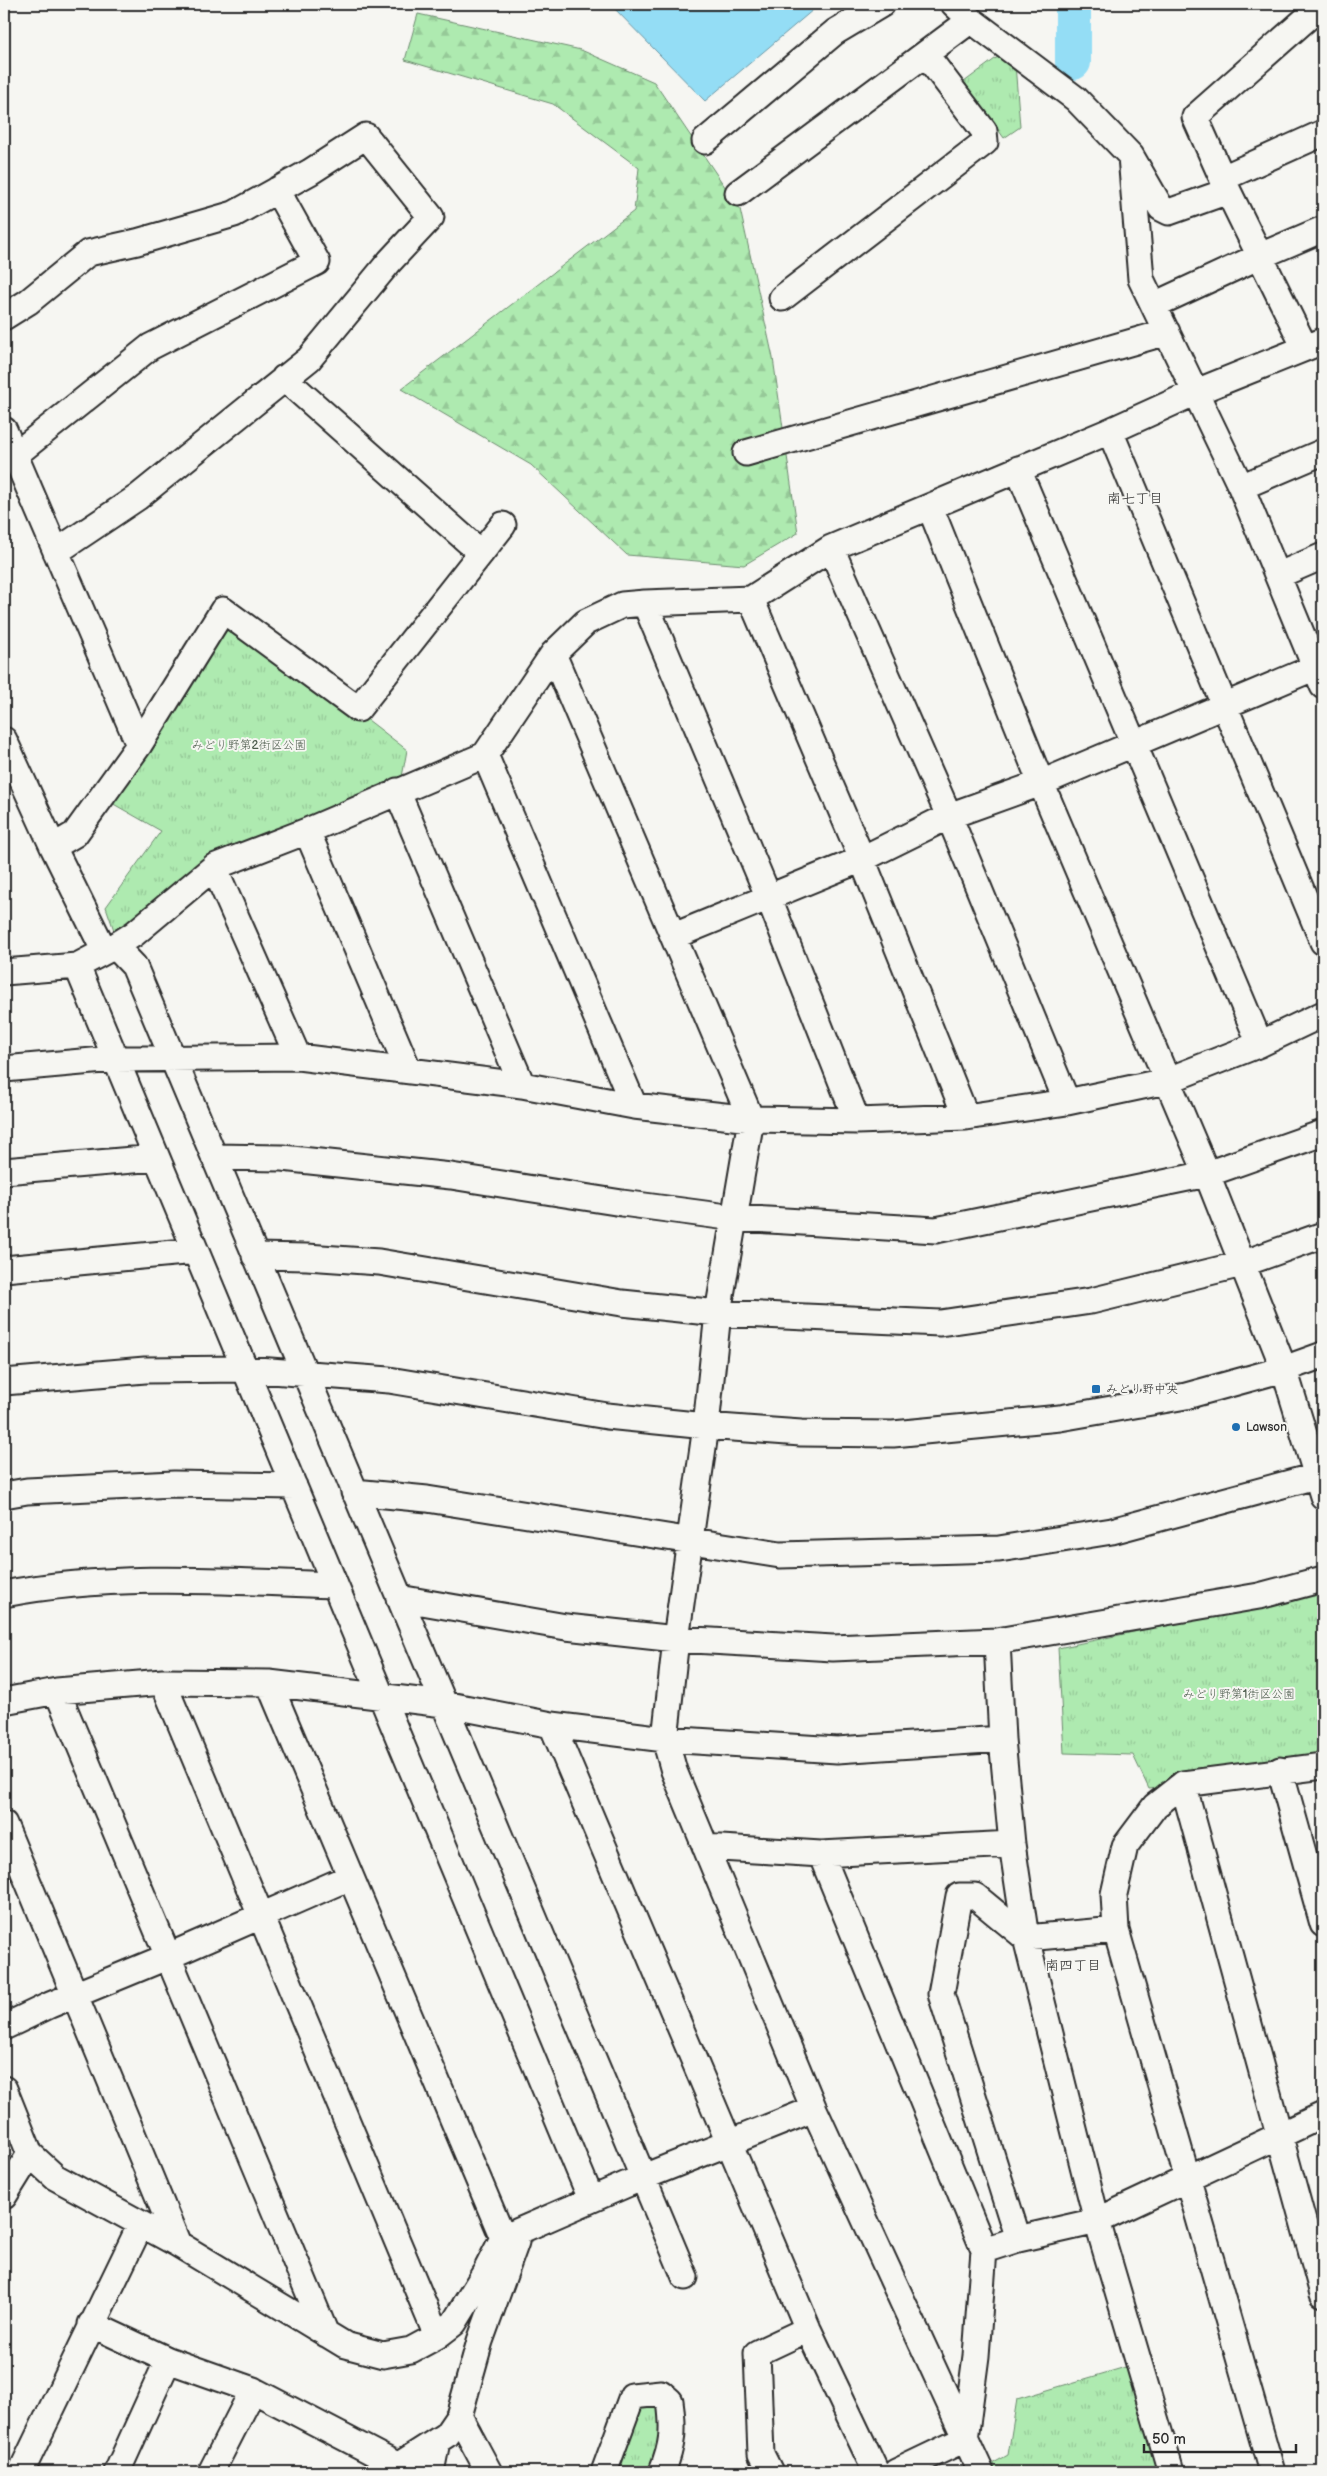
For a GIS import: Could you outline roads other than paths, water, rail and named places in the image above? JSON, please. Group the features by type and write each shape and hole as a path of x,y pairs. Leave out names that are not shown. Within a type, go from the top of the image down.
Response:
{"street":[{"path":"704,140 835,32 882,4"},
{"path":"4,972 77,966 134,934 214,867 307,831 485,755 553,654 586,622 622,606 646,603 751,599 831,548 1110,431 1196,392 1314,344 1260,256 1195,117 1323,4"},
{"path":"738,193 926,55 963,12 1076,99 1131,156 1161,208 1169,212 1323,134"},
{"path":"782,298 985,142 984,131 926,55"},
{"path":"4,317 28,302 88,253 136,242 234,214 366,136 431,218 390,261 309,359 138,497 56,552"},
{"path":"674,936 862,859 949,816 1041,783 1224,705 1321,672 1242,487 1141,279 1131,156"},
{"path":"15,455 150,347 317,262 277,190"},
{"path":"1154,305 1323,229"},
{"path":"746,453 1167,332"},
{"path":"284,378 481,553"},
{"path":"4,430 139,745"},
{"path":"1110,431 1323,942"},
{"path":"1242,487 1323,452"},
{"path":"1018,469 1260,1044"},
{"path":"354,1492 427,1499 780,1554 999,1549 1112,1531 1321,1482 1284,1369 1207,1174 1041,783 930,507"},
{"path":"53,848 75,834 139,745 223,610 358,709 503,525"},
{"path":"831,548 949,816 1066,1102"},
{"path":"1279,575 1323,556"},
{"path":"751,599 862,859 966,1117"},
{"path":"646,603 769,898 856,1121"},
{"path":"553,654 751,1119 742,1160 735,1218 718,1313 706,1426 676,1639 665,1739 674,1771 814,2109 981,2472"},
{"path":"6,753 53,848 110,948 134,966 641,2178 685,2277"},
{"path":"485,755 634,1106"},
{"path":"397,791 522,1085"},
{"path":"307,831 408,1069"},
{"path":"214,867 298,1057"},
{"path":"77,966 591,2199"},
{"path":"4,1069 115,1059 298,1057 408,1069 522,1085 634,1106 751,1119 856,1121 966,1117 1066,1102 1166,1081 1260,1044 1323,1014"},
{"path":"214,1157 282,1158 451,1176 622,1203 735,1218 936,1230 1207,1174 1323,1132"},
{"path":"4,1171 156,1158"},
{"path":"254,1256 307,1257 379,1262 622,1303 718,1313 940,1323 1091,1301 1242,1264 1323,1235"},
{"path":"4,1269 195,1251"},
{"path":"4,1382 145,1370 245,1370 389,1380 607,1416 706,1426 801,1433 884,1434 979,1427 1060,1418 1186,1396 1284,1369 1323,1355"},
{"path":"4,1495 27,1491 174,1484 294,1486"},
{"path":"4,1594 25,1590 126,1582 202,1579 335,1585"},
{"path":"399,1598 566,1627 676,1639 833,1648 997,1641 1259,1596 1323,1580"},
{"path":"997,1641 1002,1739 1012,1844 1026,1938 1097,2220 1171,2472"},
{"path":"4,1701 57,1691 163,1682 269,1683 444,1704 552,1725 665,1739 837,1750 1002,1739"},
{"path":"163,1682 437,2336"},
{"path":"91,2324 168,2360 253,2390 393,2468 446,2435 459,2416 511,2236 350,1877 269,1683"},
{"path":"57,1691 326,2334"},
{"path":"552,1725 808,2329 876,2472"},
{"path":"1272,2472 1116,1930 1114,1894 1125,1846 1155,1806 1183,1784 1280,1770 1323,1766"},
{"path":"1280,1770 1323,1924"},
{"path":"1183,1784 1323,2294"},
{"path":"4,1824 178,2244"},
{"path":"705,1847 821,1854 1012,1844"},
{"path":"821,1854 984,2250 976,2356 965,2439"},
{"path":"4,2027 74,1994 169,1956 350,1877"},
{"path":"1018,2239 941,1994 959,1896 975,1896 1026,1938 1116,1930"},
{"path":"4,2089 30,2154 55,2177 140,2226 178,2244 345,2345 383,2355 411,2350 437,2336 454,2323 511,2236 641,2178 814,2109"},
{"path":"984,2250 1018,2239 1097,2220 1323,2116"},
{"path":"4,2196 30,2154"},
{"path":"21,2472 140,2226"},
{"path":"770,2472 761,2454 757,2353 808,2329"},
{"path":"117,2472 168,2360"},
{"path":"211,2472 253,2390"},
{"path":"604,2472 632,2396 661,2393 670,2401 674,2429 672,2448 662,2472"},
{"path":"459,2416 489,2472"},
{"path":"896,2472 965,2439"},
{"path":"431,2472 437,2441"}],"water":[{"path":"610,4 820,4 705,101"}],"waterway":[{"path":"1073,4 1073,62"}],"place":[{"name":"みどり野中央","path":"1096,1389"},
{"name":"Lawson","path":"1236,1427"}],"district":[{"name":"南七丁目","path":"1135,498"},
{"name":"南四丁目","path":"1073,1965"}],"park label":[{"name":"みどり野第2街区公園","path":"249,745"},
{"name":"みどり野第1街区公園","path":"1239,1694"}]}
